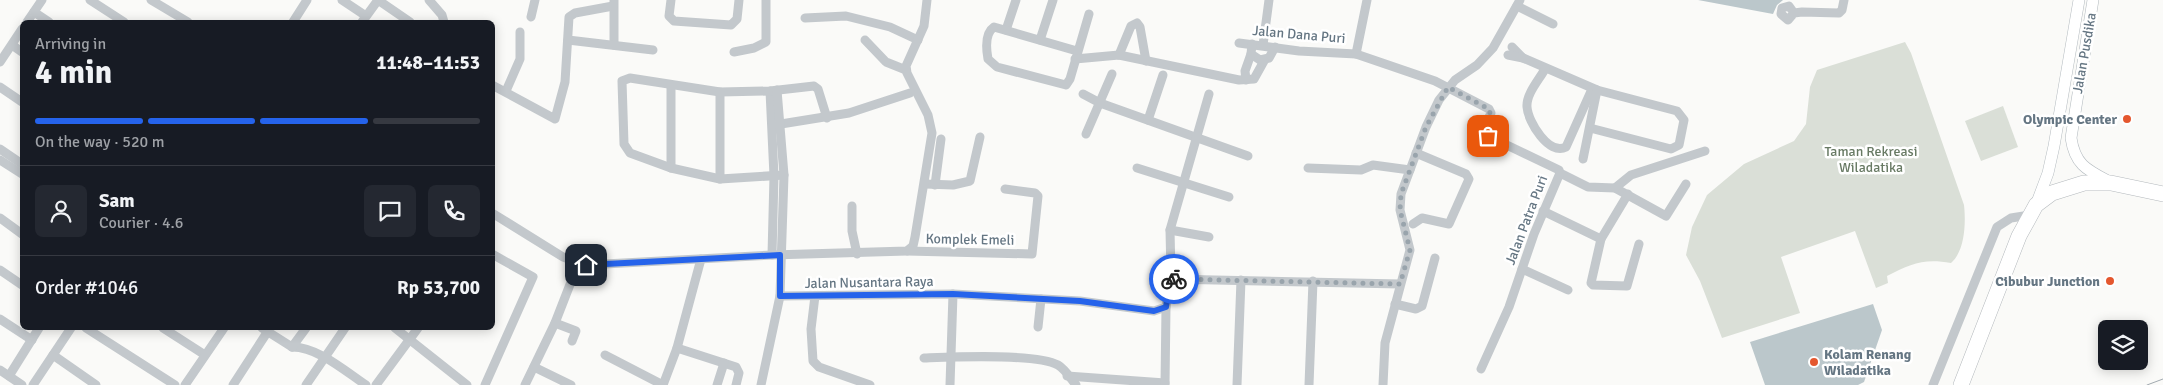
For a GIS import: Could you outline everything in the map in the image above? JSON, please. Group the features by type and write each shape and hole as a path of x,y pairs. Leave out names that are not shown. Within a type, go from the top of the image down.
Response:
{"highway":[{"path":"1961,385 2019,236 2033,210 2052,193 2068,187 2084,183 2111,183"},
{"name":"Jalan Pusdika","path":"2111,183 2163,194"}],"street":[{"path":"30,0 38,6 48,20"},
{"path":"90,0 121,20"},
{"path":"151,0 185,20"},
{"path":"171,11 173,0"},
{"path":"294,20 306,0"},
{"path":"342,0 364,19 378,0 406,20"},
{"path":"429,0 442,15 443,20"},
{"path":"531,16 535,0"},
{"path":"672,0 669,16 674,21 731,25 737,19 739,0"},
{"path":"734,52 754,48 766,42 766,0"},
{"path":"909,250 925,184 931,128 928,115 906,70 910,55 925,23 927,0"},
{"path":"1006,30 1016,0"},
{"path":"1040,40 1053,0"},
{"path":"1263,45 1269,0"},
{"name":"Jalan Dana Puri","path":"1356,54 1367,0"},
{"path":"1794,13 1807,11 1841,12 1844,0"},
{"path":"1933,385 1997,227 2011,218 2033,210 2048,173 2079,0"},
{"name":"Jalan Pusdika","path":"2093,0 2071,138 2073,152 2078,163 2111,183"},
{"path":"495,86 559,122 565,82 570,15 613,3 614,45"},
{"path":"1383,385 1385,343 1410,250 1400,210 1401,194 1432,112 1448,87 1503,47 1518,3 1553,24"},
{"path":"28,20 38,6"},
{"path":"1089,14 1076,55 1070,79 1063,85 996,67 988,59 989,32 994,26 1040,40 1076,55 1119,55 1215,77 1246,80 1254,79 1264,61 1275,47"},
{"path":"805,18 846,16 890,27 918,40"},
{"path":"1119,55 1131,26 1137,23 1140,27 1146,61"},
{"path":"0,62 20,32"},
{"path":"506,91 520,59 520,32"},
{"path":"568,40 653,50"},
{"path":"865,40 886,62 906,70"},
{"name":"Jalan Dana Puri","path":"1239,42 1251,49 1263,45 1356,54 1448,87"},
{"path":"12,45 20,51"},
{"path":"1503,47 1545,69 1595,90 1677,111 1684,120 1678,145 1671,149 1590,128"},
{"path":"1251,49 1260,60 1264,61"},
{"path":"1246,80 1245,71 1251,49"},
{"path":"1545,69 1531,92 1527,106 1530,119 1548,144 1554,148 1561,150 1566,147 1595,90"},
{"path":"1086,134 1112,74"},
{"path":"1148,120 1162,75"},
{"path":"784,175 720,179 671,168 634,155 625,148 621,84 623,79 630,78 720,92 816,87 827,118"},
{"path":"671,85 671,168"},
{"path":"0,87 20,101"},
{"name":"Jalan Patra Puri","path":"1448,87 1489,109 1490,113 1484,127 1488,136 1559,170 1560,173 1543,211 1509,306 1481,369"},
{"path":"773,90 781,124 784,175 776,255"},
{"path":"761,385 780,296 776,255 773,90"},
{"path":"1584,159 1595,90"},
{"path":"720,92 720,179"},
{"path":"781,124 827,118 873,106 910,93"},
{"path":"1083,94 1100,103 1248,156"},
{"path":"1067,376 1165,384 1166,307 1170,279 1170,230 1209,94"},
{"path":"925,184 962,184 970,181 980,137"},
{"path":"935,185 941,139"},
{"path":"0,149 20,163"},
{"path":"1614,188 1631,176 1705,151"},
{"path":"1413,224 1422,218 1449,224 1469,179 1466,174 1416,153"},
{"path":"0,160 20,173"},
{"path":"1308,168 1361,170 1373,165 1410,170"},
{"path":"1137,168 1229,197"},
{"path":"1560,173 1588,187 1614,188 1628,194 1664,220 1686,184"},
{"name":"Komplek Emeli","path":"578,264 776,255 857,254 909,250 1032,254 1038,196 1035,193 1005,189"},
{"path":"1628,194 1601,239 1590,280 1593,285 1627,286 1639,244"},
{"path":"852,206 852,231 857,254"},
{"path":"1543,211 1601,239"},
{"path":"495,215 578,264 555,322 525,385"},
{"path":"0,218 20,233"},
{"path":"1170,230 1209,237"},
{"path":"484,384 533,277 495,256"},
{"path":"1395,304 1416,309 1422,306 1435,258"},
{"path":"605,355 663,385 677,348 701,259"},
{"path":"1522,269 1568,290"},
{"path":"0,270 20,284"},
{"path":"1170,279 1400,284"},
{"path":"1237,385 1241,280"},
{"path":"1309,385 1313,281"},
{"path":"950,385 953,294"},
{"name":"Jalan Nusantara Raya","path":"780,296 953,294 1080,301 1154,311 1166,307"},
{"path":"815,296 811,329 813,361 819,367 870,385"},
{"path":"1038,327 1040,299"},
{"path":"0,319 32,340"},
{"path":"555,322 576,331 572,341"},
{"path":"10,376 39,330"},
{"path":"33,385 70,330"},
{"path":"89,330 175,385"},
{"path":"166,330 205,355"},
{"path":"186,385 223,330"},
{"path":"233,385 264,330"},
{"path":"266,330 292,347 302,348 324,358 366,385"},
{"path":"292,347 305,330"},
{"path":"306,385 344,330"},
{"path":"398,330 411,338 467,385"},
{"path":"376,385 417,330"},
{"path":"677,348 724,363 738,370 739,376 736,385"},
{"path":"53,355 96,385"},
{"path":"924,358 952,357 1047,361 1062,367 1067,376 1076,385"},
{"path":"717,385 724,363"},
{"path":"534,367 571,385"},
{"path":"0,370 22,385"}],"green space":[{"name":"Taman Rekreasi Wiladatika","path":"1905,42 1911,53 1964,205 1965,220 1962,244 1956,258 1951,263 1933,261 1910,265 1887,276 1888,283 1876,288 1855,231 1781,257 1800,313 1722,338 1700,281 1686,255 1692,227 1707,195 1744,164 1794,141 1806,124 1810,87 1817,70"},
{"path":"2003,106 2018,147 1981,161 1965,121"}],"shaded area":[{"path":"1698,0 1783,0 1777,5 1773,14"},
{"name":"Kolam Renang Wiladatika","path":"1873,304 1882,330 1864,382 1858,385 1765,385 1750,342"}],"tram line":[{"path":"2147,385 2163,379"}],"way so far":[{"path":"1174,279 1400,284 1410,250 1400,210 1401,194 1432,112 1448,87 1489,109 1490,113 1484,127 1488,136"}],"place":[{"name":"Olympic Center","path":"2127,119"},
{"name":"Cibubur Junction","path":"2110,281"},
{"name":"Kolam Renang Wiladatika","path":"1814,362"}],"route":[{"path":"586,265 780,255 780,296 953,294 1080,301 1154,311 1162,310 1166,307 1170,279 1174,279"}]}
